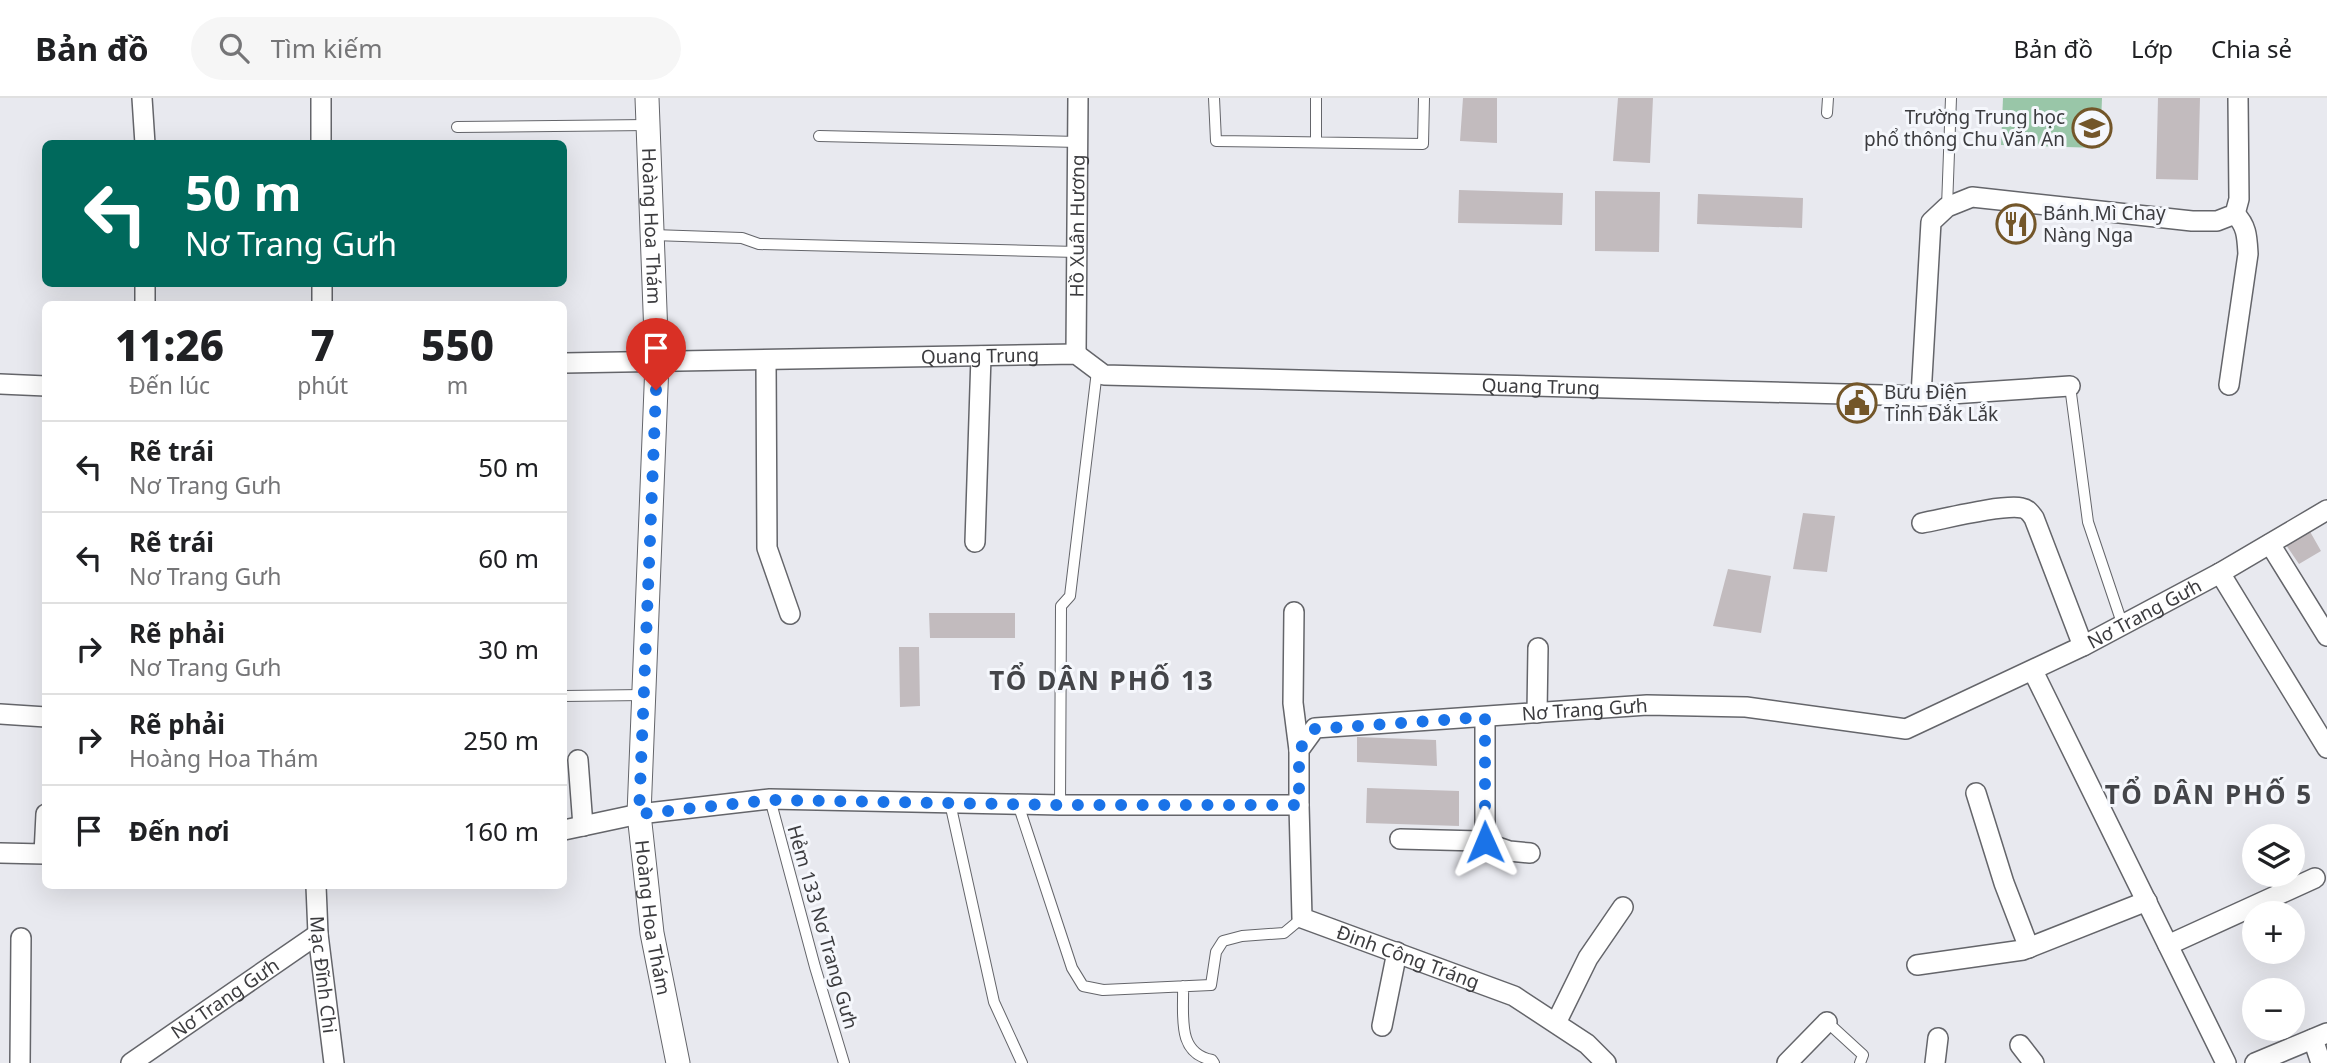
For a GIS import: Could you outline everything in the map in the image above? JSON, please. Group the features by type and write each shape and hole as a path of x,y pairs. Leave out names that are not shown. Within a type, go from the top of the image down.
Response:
{"street":[{"path":"142,98 145,140"},
{"path":"321,98 321,140"},
{"name":"Hoàng Hoa Thám","path":"648,98 657,363 639,814 652,933 678,1063"},
{"name":"Hồ Xuân Hương","path":"1076,354 1078,98"},
{"path":"2235,214 2239,199 2238,98"},
{"path":"1921,396 1931,222 1947,207 1972,197 2192,221 2217,221 2235,214"},
{"path":"2229,385 2248,254 2247,232 2235,214"},
{"name":"Quang Trung","path":"567,363 1076,354 1104,375 1921,396 2070,386"},
{"path":"975,542 981,356"},
{"path":"766,360 767,548 790,614"},
{"path":"0,384 42,386"},
{"path":"1923,523 2005,509 2027,510 2034,518 2083,646"},
{"name":"Nơ Trang Gưh","path":"1299,750 1315,729 1647,705 1746,707 1906,729 2123,626 2270,544 2322,520"},
{"path":"2270,544 2327,636"},
{"path":"2220,573 2327,748"},
{"path":"1294,612 1293,703 1299,750 1302,918"},
{"path":"1537,713 1538,648"},
{"path":"2033,671 2226,1063"},
{"path":"0,715 42,717"},
{"path":"1485,717 1485,842"},
{"path":"578,760 583,826"},
{"path":"1976,793 2004,883 2029,948"},
{"path":"567,829 639,814 770,800 1060,805 1299,805"},
{"path":"1400,839 1485,842 1502,849 1530,853"},
{"path":"0,853 42,854"},
{"path":"2168,945 2315,878"},
{"name":"Mạc Đĩnh Chi","path":"316,889 318,934 334,1063"},
{"path":"1917,965 2029,948 2147,901"},
{"path":"1556,1023 1588,958 1623,907"},
{"name":"Đinh Công Tráng","path":"1302,918 1514,996 1587,1044 1606,1063"},
{"name":"Nơ Trang Gưh","path":"131,1063 318,934"},
{"path":"20,1063 21,938"},
{"path":"1382,1026 1398,952"},
{"path":"1787,1063 1827,1022"},
{"path":"2255,1063 2320,1036 2321,1063"},
{"path":"1935,1063 1938,1038"},
{"path":"2020,1045 2035,1063"}],"lane":[{"path":"1214,98 1216,141 1423,144 1424,98"},
{"path":"1315,98 1316,142"},
{"path":"1827,113 1828,98"},
{"path":"1947,207 1951,98"},
{"path":"457,127 648,125"},
{"path":"819,136 1078,142"},
{"path":"653,234 742,238 759,244 1077,252"},
{"path":"1060,805 1061,606 1070,596 1097,370"},
{"path":"2070,386 2088,522 2123,626"},
{"path":"567,696 643,695"},
{"name":"Hẻm 133 Nơ Trang Gưh","path":"770,800 844,1063"},
{"path":"950,803 994,1002 1022,1063"},
{"path":"1018,804 1072,968 1083,986 1103,990 1211,985 1216,952 1223,941 1242,936 1284,933 1302,918"},
{"path":"1182,986 1185,1041 1199,1058 1212,1060 1214,1063"},
{"path":"1827,1022 1863,1055 1860,1063"}],"green space":[{"path":"2003,98 2102,98 2100,148 2001,145"}],"building":[{"path":"1463,98 1497,98 1497,143 1460,141"},
{"path":"1618,98 1653,98 1650,163 1613,161"},
{"path":"2158,98 2200,98 2198,180 2156,179"},
{"path":"1459,190 1563,193 1562,225 1458,223"},
{"path":"1595,191 1660,192 1659,252 1595,251"},
{"path":"1698,194 1803,198 1802,228 1697,224"},
{"path":"1803,513 1835,516 1827,572 1793,569"},
{"path":"2308,528 2321,551 2299,564 2284,542"},
{"path":"1728,569 1771,576 1761,633 1713,626"},
{"path":"929,613 1015,613 1015,638 930,638"},
{"path":"899,647 919,647 920,706 900,707"},
{"path":"1357,737 1436,740 1437,766 1357,762"},
{"path":"1367,788 1459,791 1459,826 1366,823"}],"place":[{"name":"Trường Trung học phổ thông Chu Văn An","path":"2092,128"},
{"name":"Bánh Mì Chay Nàng Nga","path":"2016,224"},
{"name":"Bưu Điện Tỉnh Đắk Lắk","path":"1857,403"}],"district":[{"name":"TỔ DÂN PHỐ 13","path":"1102,681"},
{"name":"TỔ DÂN PHỐ 5","path":"2209,795"}],"route":[{"path":"656,390 639,814 770,800 1060,805 1299,805 1299,750 1315,729 1485,717 1485,842"}]}
